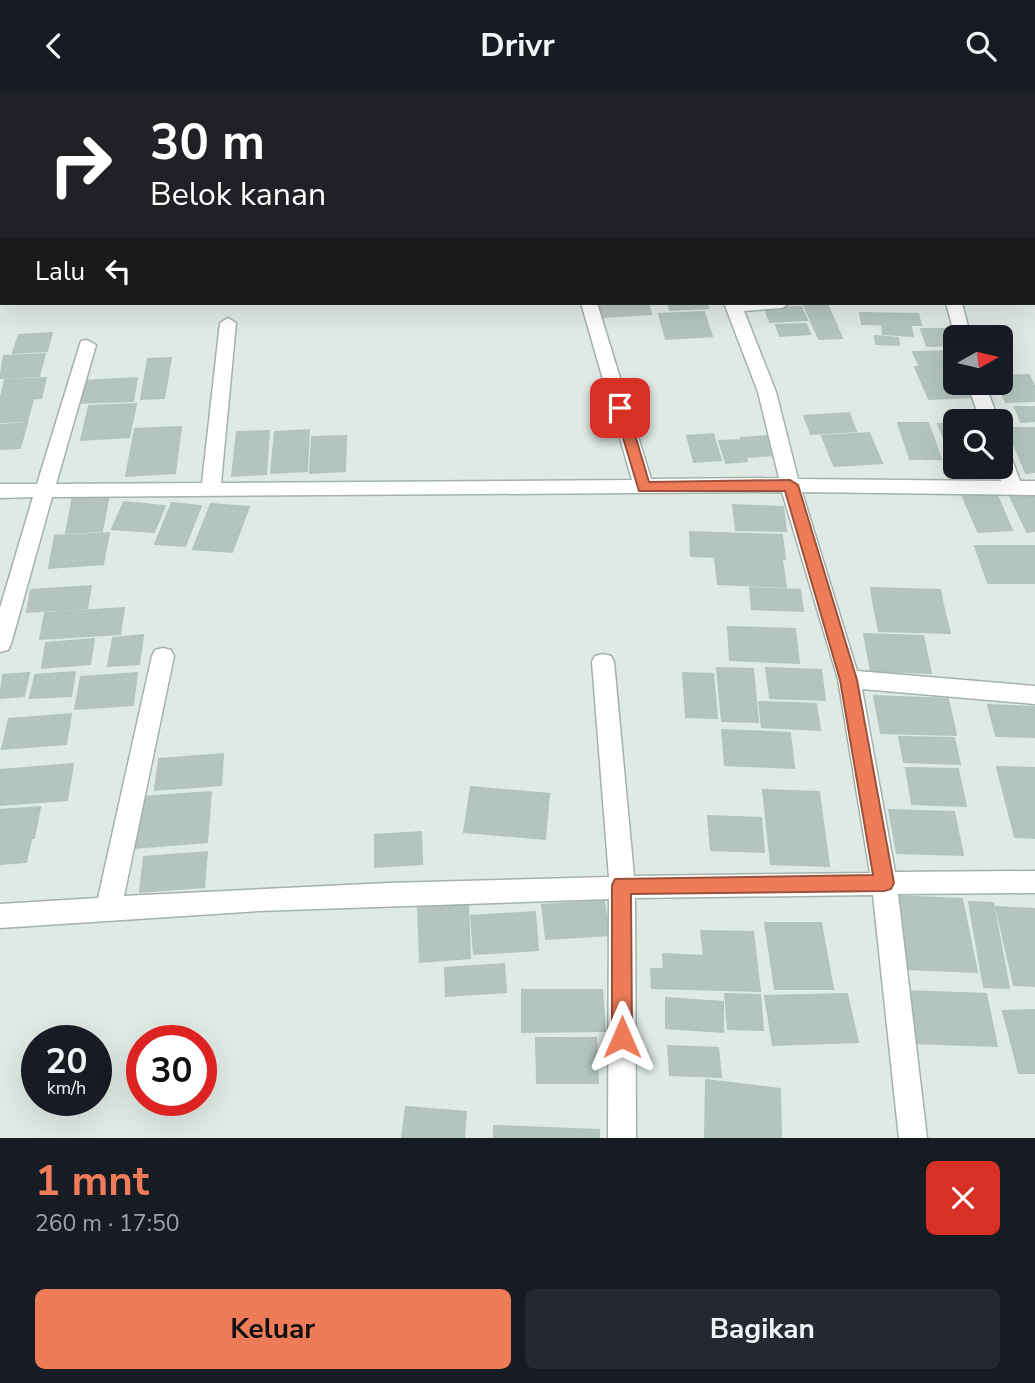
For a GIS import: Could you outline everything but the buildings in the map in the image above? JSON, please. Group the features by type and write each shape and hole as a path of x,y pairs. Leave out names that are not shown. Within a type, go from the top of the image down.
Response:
{"street":[{"path":"590,305 644,487"},
{"path":"733,305 767,392 790,485 849,680 884,883 913,1138"},
{"path":"955,305 960,325"},
{"path":"211,491 228,323"},
{"path":"0,644 42,492 87,345"},
{"path":"1010,479 1013,488"},
{"path":"0,491 790,485 1035,488"},
{"path":"109,907 163,656"},
{"path":"603,662 622,885 622,1138"},
{"path":"849,680 1035,695"},
{"path":"0,916 109,907 622,885 1035,882"}],"route":[{"path":"620,408 644,487 790,485 849,680 884,883 622,885 622,1037"}]}
